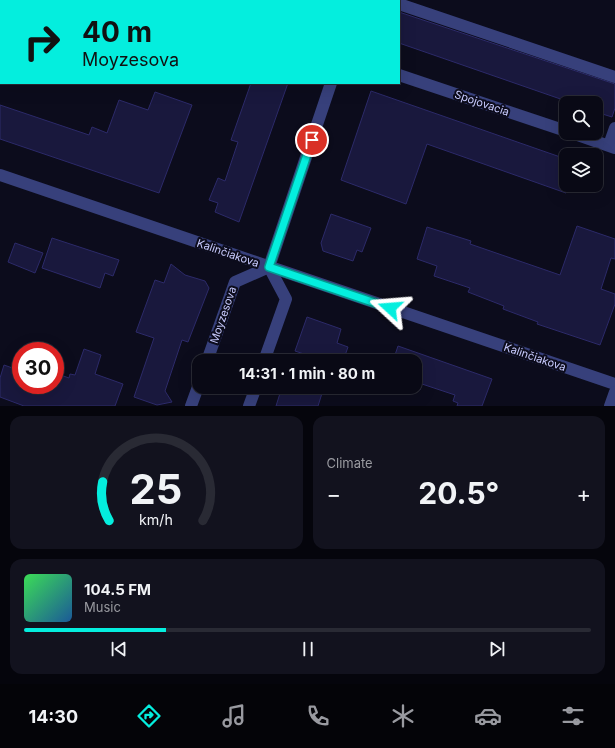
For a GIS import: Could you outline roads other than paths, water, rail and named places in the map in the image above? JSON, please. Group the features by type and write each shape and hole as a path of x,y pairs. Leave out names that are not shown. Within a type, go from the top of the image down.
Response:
{"street":[{"path":"400,4 615,77"},
{"name":"Spojovacia","path":"400,75 559,129"},
{"path":"266,354 286,299 269,267 331,84"},
{"path":"594,140 612,146 615,128"},
{"name":"Kalinčiakova","path":"0,175 615,384"},
{"name":"Moyzesova","path":"209,354 234,282 269,267"},
{"path":"610,406 615,392"},
{"path":"191,406 195,394"},
{"path":"249,406 253,394"}]}
